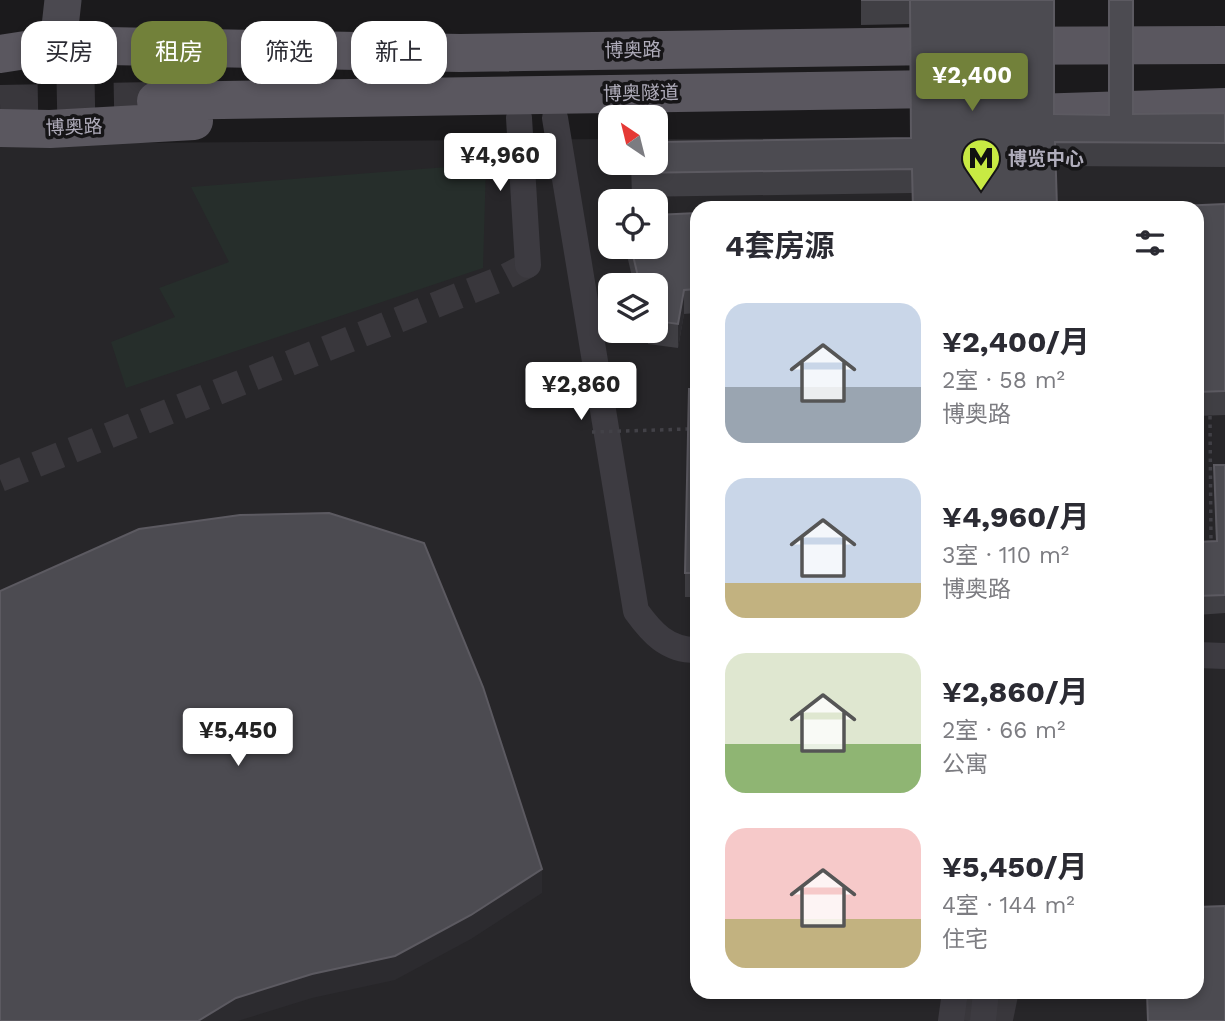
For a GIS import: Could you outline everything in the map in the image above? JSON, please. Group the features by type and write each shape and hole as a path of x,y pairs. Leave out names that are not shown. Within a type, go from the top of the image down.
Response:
{"main road":[{"path":"61,21 63,0"},
{"path":"936,103 941,29"},
{"name":"博奥路","path":"117,46 460,53 634,50 941,29 1042,29 1225,45"},
{"path":"1040,112 1042,29"},
{"name":"博奥隧道","path":"634,50 446,76 155,91 936,103 1040,112"},
{"name":"博奥路","path":"0,54 21,51"},
{"path":"668,116 936,103 986,122 1040,112 1225,107"},
{"name":"博奥路","path":"0,128 50,129 224,120 598,117"}],"street":[{"path":"528,265 537,118"},
{"path":"537,118 636,611 654,636 690,650"},
{"path":"1204,655 1225,656"},
{"path":"951,1021 953,999"},
{"path":"983,1021 985,999"}],"path":[{"path":"1210,416 1211,546"},
{"path":"592,432 689,429"}],"shaded area":[{"path":"1225,136 1225,1021 0,1021 0,144 598,139 598,175 668,175 668,139"},
{"path":"486,164 483,268 126,388 111,342 175,317 159,288 229,262 191,187"}],"building":[{"name":"博览中心","path":"910,0 1054,0 1054,114 1109,115 1109,0 1133,0 1133,114 1225,113 1225,143 1055,142 1057,201 913,201 912,169 668,172 668,142 911,138"},
{"path":"1225,204 1225,391 1204,392 1204,205"},
{"path":"690,213 690,290 684,290 678,324 668,323 668,273 637,273 634,259 668,259 668,214"},
{"path":"689,389 690,389 690,573 685,573"},
{"path":"1214,465 1225,465 1225,595 1204,596 1204,542 1217,541"},
{"path":"329,513 424,543 483,687 542,869 471,915 395,956 312,974 236,998 198,1021 0,1021 0,591 139,529 240,515"},
{"path":"1225,906 1225,1021 1148,1021 1147,999 1204,999 1204,907"}],"tunnel":[{"path":"0,104 156,101"},
{"path":"0,479 503,278 528,265"},
{"path":"970,1021 971,999"},
{"path":"994,1021 999,999"}],"place":[{"name":"博览中心","path":"981,192"}]}
